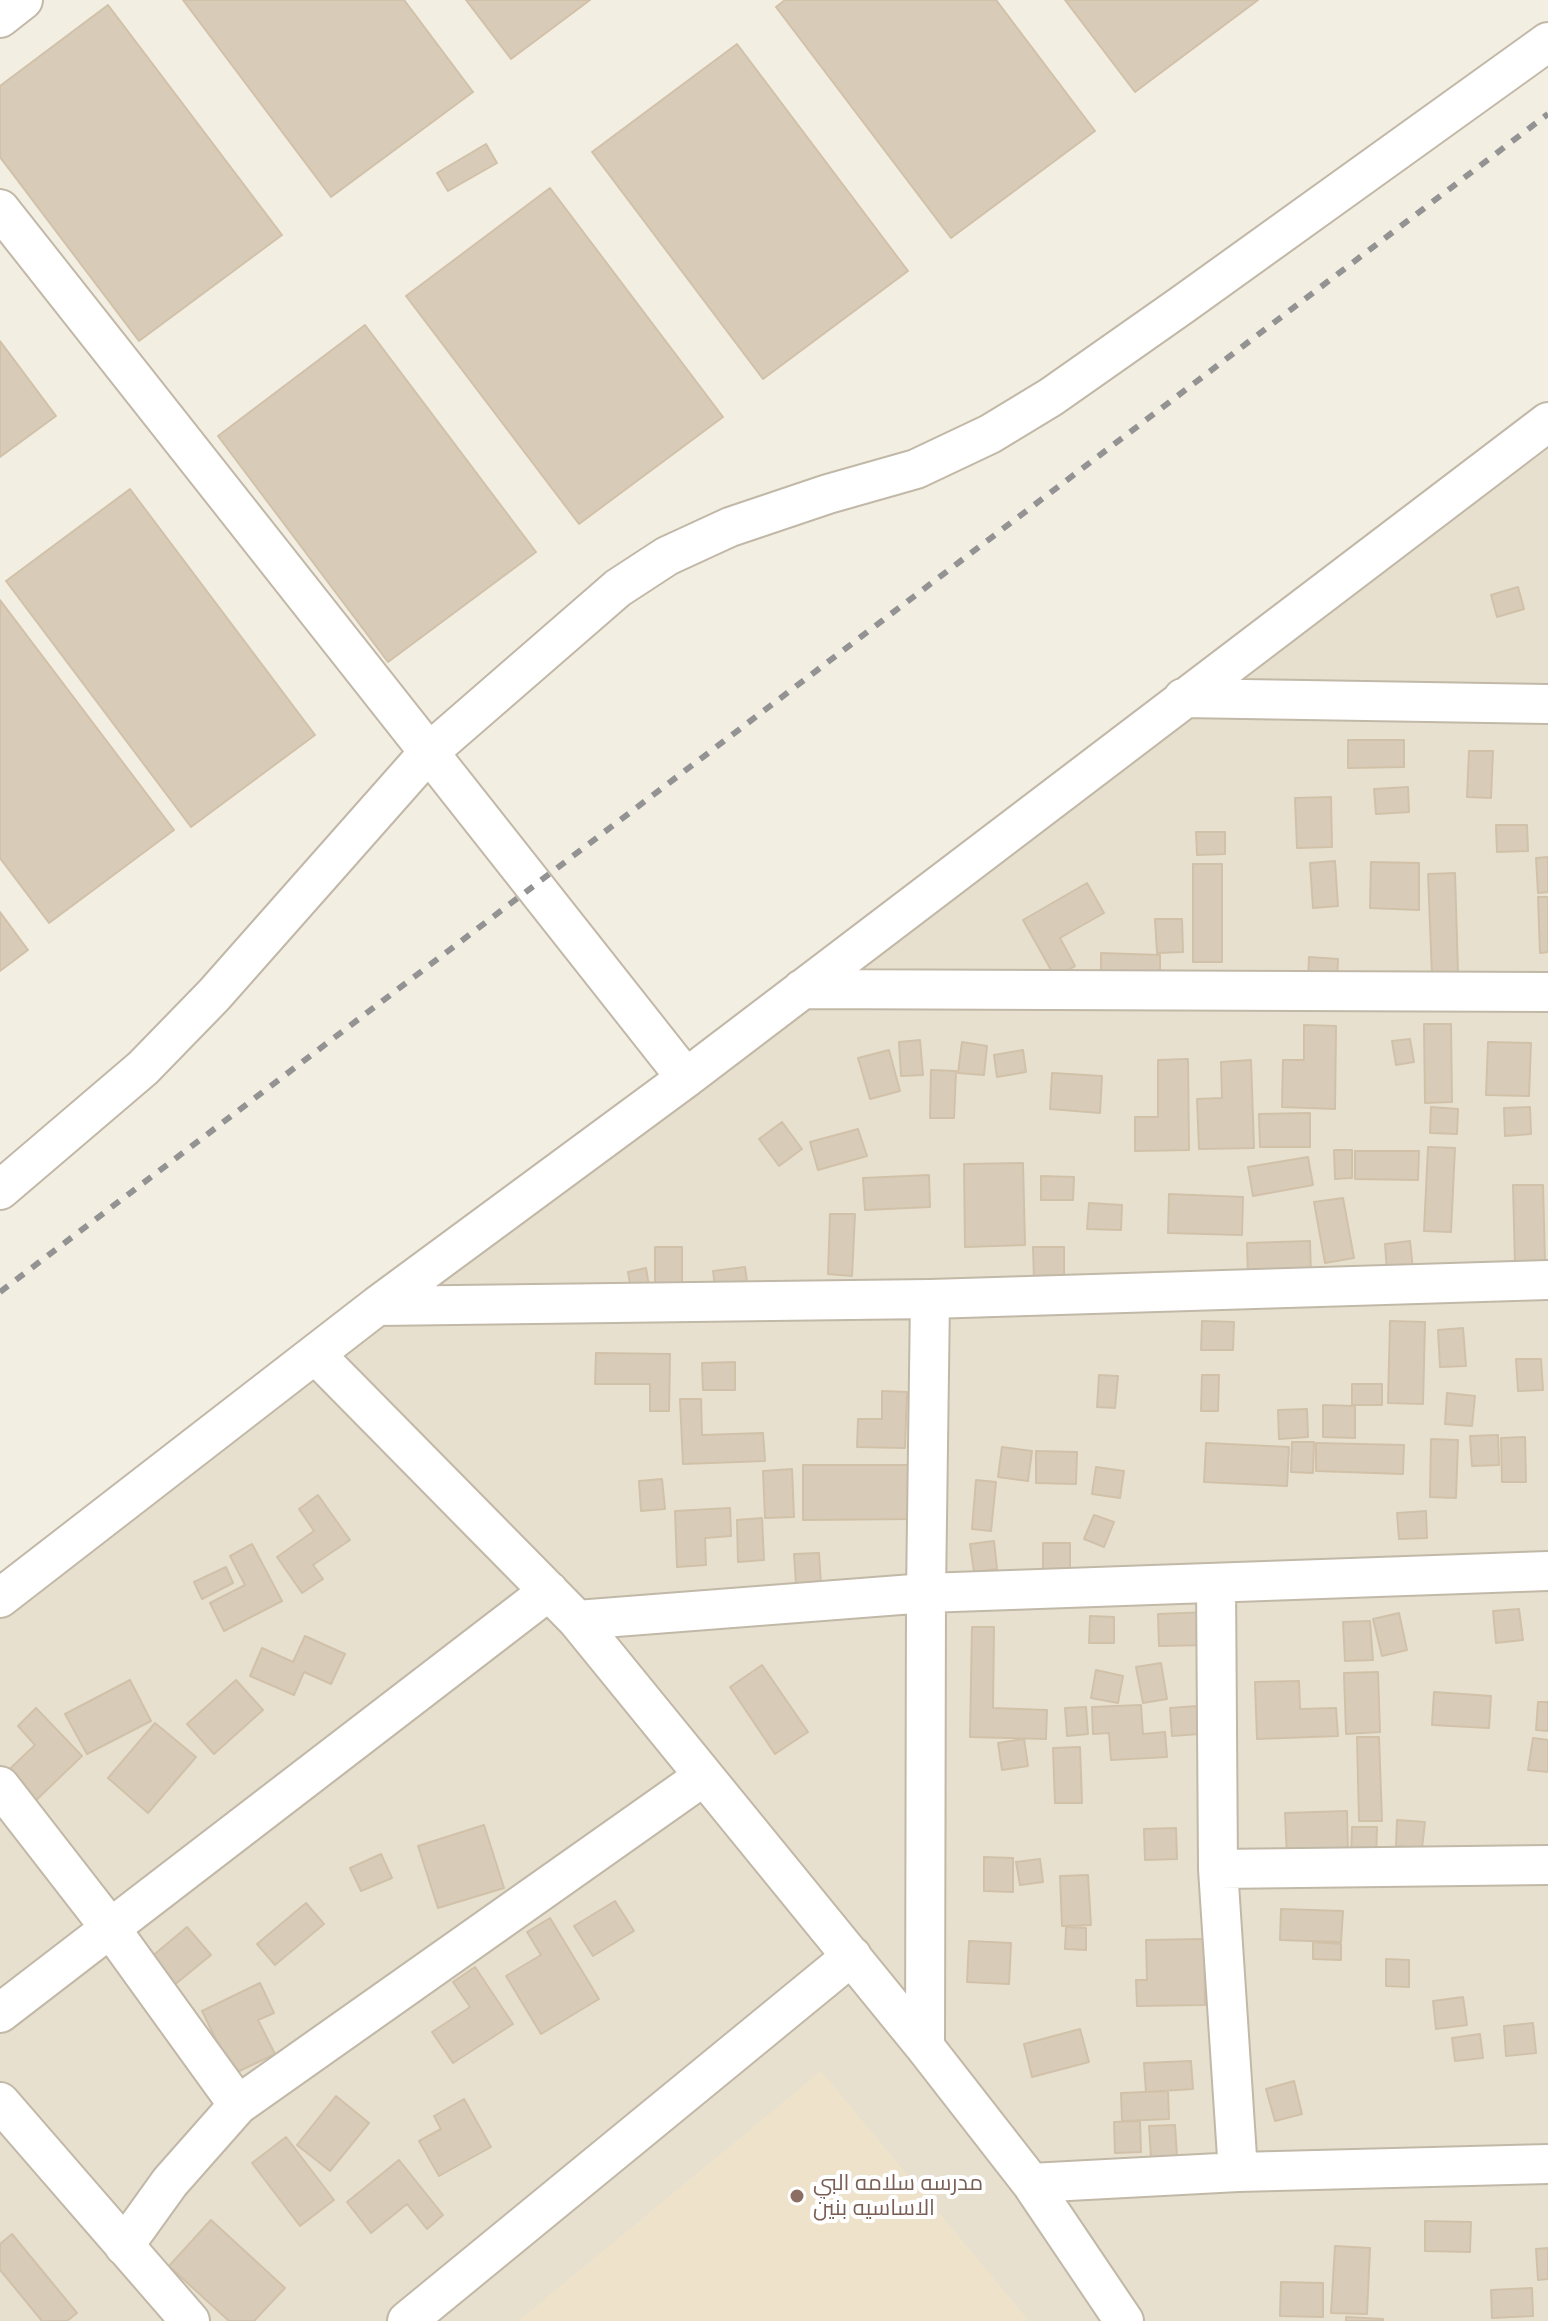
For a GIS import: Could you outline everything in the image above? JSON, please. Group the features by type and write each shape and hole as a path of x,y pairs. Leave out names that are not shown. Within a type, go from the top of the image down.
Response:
{"street":[{"path":"0,18 23,0"},
{"path":"0,1190 143,1068 214,995 428,753 618,588 667,556 730,527 916,469 990,434 1051,397 1182,305 1548,42"},
{"path":"0,209 686,1078"},
{"path":"0,1598 377,1306 686,1078 1548,422"},
{"path":"1183,698 1548,704"},
{"path":"802,989 1548,992"},
{"path":"377,1306 930,1299 1548,1280"},
{"path":"925,2047 930,1299"},
{"path":"315,1354 577,1620 925,2047 1031,2183 1124,2321"},
{"path":"577,1620 926,1593 1548,1571"},
{"path":"1216,1583 1218,1869 1238,2172"},
{"path":"0,2013 549,1591"},
{"path":"124,2246 170,2182 238,2105 704,1776"},
{"path":"0,1786 111,1929 238,2105"},
{"path":"1218,1869 1548,1865"},
{"path":"407,2321 852,1956"},
{"path":"0,2102 190,2321"},
{"path":"1031,2183 1238,2172 1548,2164"}],"shaded area":[{"path":"1548,449 1548,2321 0,2321 0,1574 687,1079"},
{"name":"مدرسه سلامه البي الاساسيه بنين","path":"821,2071 1029,2321 518,2321"}],"building":[{"path":"183,0 404,0 473,92 331,197"},
{"path":"466,0 590,0 511,59"},
{"path":"785,0 996,0 1095,131 951,238 776,7"},
{"path":"1065,0 1258,0 1135,92"},
{"path":"108,5 282,235 139,341 0,157 0,86"},
{"path":"737,44 908,271 763,379 592,152"},
{"path":"486,144 497,163 448,191 437,173"},
{"path":"550,188 723,417 579,524 406,296"},
{"path":"365,325 536,552 388,662 218,436"},
{"path":"0,341 56,416 0,457"},
{"path":"130,489 315,735 191,827 6,581"},
{"path":"1518,587 1524,609 1497,617 1491,595"},
{"path":"0,600 174,830 49,923 0,858"},
{"path":"1348,740 1404,740 1404,767 1348,768"},
{"path":"1469,751 1493,751 1491,798 1467,797"},
{"path":"1408,787 1409,812 1376,814 1374,789"},
{"path":"1331,797 1332,847 1297,848 1295,798"},
{"path":"1496,825 1527,825 1528,851 1497,852"},
{"path":"1196,832 1225,832 1225,854 1197,855"},
{"path":"1548,857 1548,892 1538,893 1536,858"},
{"path":"1335,861 1338,906 1313,908 1310,863"},
{"path":"1371,862 1419,863 1419,910 1370,908"},
{"path":"1193,864 1222,864 1222,962 1193,962"},
{"path":"1455,873 1458,973 1432,975 1428,874"},
{"path":"1087,883 1104,913 1060,938 1075,966 1055,977 1023,920"},
{"path":"1538,897 1548,897 1548,952 1540,953"},
{"path":"0,912 28,950 0,971"},
{"path":"1155,919 1182,919 1183,952 1157,953"},
{"path":"1101,953 1160,955 1160,984 1101,982"},
{"path":"1309,957 1338,959 1337,982 1308,981"},
{"path":"1424,1024 1451,1024 1452,1102 1425,1103"},
{"path":"1304,1025 1336,1026 1335,1109 1282,1107 1283,1060 1304,1060"},
{"path":"1410,1039 1414,1062 1396,1065 1392,1041"},
{"path":"920,1040 923,1075 901,1076 899,1042"},
{"path":"962,1042 987,1046 984,1075 958,1073"},
{"path":"1488,1042 1531,1043 1529,1096 1486,1095"},
{"path":"889,1050 900,1091 870,1099 858,1058"},
{"path":"1023,1050 1026,1072 997,1077 994,1055"},
{"path":"1188,1059 1189,1150 1135,1151 1135,1117 1158,1117 1158,1060"},
{"path":"1251,1060 1254,1148 1199,1149 1197,1099 1222,1098 1221,1062"},
{"path":"931,1070 956,1071 954,1118 930,1118"},
{"path":"1052,1073 1102,1076 1100,1113 1050,1109"},
{"path":"1431,1107 1458,1109 1457,1134 1430,1133"},
{"path":"1530,1107 1531,1134 1505,1136 1504,1108"},
{"path":"1310,1113 1310,1147 1260,1147 1259,1114"},
{"path":"782,1122 802,1149 779,1166 759,1139"},
{"path":"858,1129 867,1156 818,1170 810,1142"},
{"path":"1428,1147 1455,1148 1451,1232 1424,1231"},
{"path":"1334,1150 1352,1150 1352,1178 1335,1179"},
{"path":"1355,1151 1419,1151 1418,1180 1355,1179"},
{"path":"1308,1157 1313,1185 1253,1196 1248,1167"},
{"path":"1023,1163 1025,1245 965,1247 964,1164"},
{"path":"929,1175 930,1207 865,1210 863,1178"},
{"path":"1041,1176 1074,1177 1073,1200 1041,1200"},
{"path":"1513,1185 1543,1185 1545,1264 1515,1265"},
{"path":"1169,1194 1243,1197 1242,1235 1168,1233"},
{"path":"1343,1198 1354,1258 1325,1263 1314,1202"},
{"path":"1089,1203 1122,1205 1121,1230 1087,1229"},
{"path":"830,1214 855,1214 852,1276 828,1274"},
{"path":"1310,1241 1311,1277 1248,1279 1247,1243"},
{"path":"1410,1241 1413,1270 1387,1272 1385,1244"},
{"path":"655,1247 682,1247 682,1293 655,1294"},
{"path":"1033,1247 1064,1247 1064,1281 1034,1282"},
{"path":"745,1267 748,1290 716,1294 713,1271"},
{"path":"646,1268 651,1298 633,1301 628,1272"},
{"path":"1202,1321 1234,1322 1233,1350 1201,1350"},
{"path":"1390,1321 1425,1322 1423,1404 1388,1403"},
{"path":"1463,1328 1466,1366 1440,1367 1438,1330"},
{"path":"596,1353 670,1354 669,1411 650,1411 650,1384 595,1384"},
{"path":"1516,1359 1541,1359 1543,1390 1518,1391"},
{"path":"735,1362 735,1390 703,1390 702,1363"},
{"path":"1099,1375 1118,1376 1115,1408 1097,1407"},
{"path":"1202,1375 1219,1375 1218,1411 1201,1411"},
{"path":"1352,1384 1382,1384 1382,1405 1352,1405"},
{"path":"882,1391 907,1392 905,1448 857,1447 858,1419 882,1419"},
{"path":"1447,1393 1475,1396 1472,1426 1445,1424"},
{"path":"680,1399 701,1399 702,1435 763,1433 765,1461 683,1464"},
{"path":"1323,1405 1355,1406 1355,1438 1323,1437"},
{"path":"1307,1409 1308,1437 1279,1439 1278,1410"},
{"path":"1498,1435 1499,1465 1472,1466 1470,1436"},
{"path":"1525,1437 1526,1482 1502,1482 1501,1438"},
{"path":"1431,1439 1458,1440 1456,1498 1430,1497"},
{"path":"1292,1442 1314,1442 1313,1473 1291,1472"},
{"path":"1206,1443 1289,1447 1287,1486 1204,1482"},
{"path":"1316,1443 1404,1445 1403,1474 1316,1471"},
{"path":"1002,1447 1032,1451 1028,1481 998,1477"},
{"path":"1036,1451 1077,1452 1076,1484 1036,1483"},
{"path":"803,1465 913,1465 914,1519 803,1520"},
{"path":"1096,1467 1124,1471 1120,1498 1092,1494"},
{"path":"792,1469 794,1517 765,1518 763,1471"},
{"path":"662,1479 665,1509 641,1511 639,1481"},
{"path":"976,1480 996,1482 991,1531 972,1529"},
{"path":"318,1495 350,1540 313,1565 323,1579 302,1593 277,1557 314,1531 299,1509"},
{"path":"730,1508 731,1536 705,1538 706,1565 677,1567 675,1511"},
{"path":"1426,1511 1427,1538 1399,1539 1397,1513"},
{"path":"1094,1515 1114,1522 1104,1547 1084,1539"},
{"path":"762,1518 764,1560 738,1562 737,1520"},
{"path":"994,1541 997,1569 974,1572 970,1544"},
{"path":"1043,1543 1070,1543 1070,1573 1043,1573"},
{"path":"252,1544 282,1601 224,1631 210,1603 245,1585 230,1556"},
{"path":"819,1553 821,1584 796,1585 794,1554"},
{"path":"226,1567 233,1583 202,1599 194,1582"},
{"path":"1519,1609 1523,1640 1496,1643 1493,1611"},
{"path":"1208,1612 1208,1645 1159,1646 1158,1614"},
{"path":"1399,1613 1407,1650 1382,1656 1373,1619"},
{"path":"1090,1616 1114,1617 1114,1643 1089,1643"},
{"path":"1370,1621 1373,1660 1345,1661 1343,1622"},
{"path":"972,1627 994,1627 993,1708 1047,1710 1046,1739 970,1737"},
{"path":"305,1636 345,1654 331,1684 304,1672 294,1695 250,1676 262,1648 293,1662"},
{"path":"1161,1663 1167,1699 1143,1703 1136,1667"},
{"path":"762,1665 808,1732 775,1754 730,1687"},
{"path":"1096,1670 1123,1676 1118,1703 1091,1698"},
{"path":"1378,1672 1380,1732 1346,1734 1344,1673"},
{"path":"130,1680 151,1721 87,1754 65,1714"},
{"path":"236,1680 263,1710 214,1754 187,1724"},
{"path":"1299,1681 1300,1709 1336,1708 1338,1736 1257,1739 1255,1682"},
{"path":"1434,1692 1491,1696 1489,1728 1432,1725"},
{"path":"1538,1702 1548,1702 1548,1731 1536,1730"},
{"path":"1141,1705 1143,1734 1165,1732 1167,1757 1111,1760 1109,1733 1093,1734 1092,1707"},
{"path":"1197,1706 1199,1734 1172,1736 1170,1708"},
{"path":"1086,1707 1088,1734 1067,1736 1065,1708"},
{"path":"36,1708 82,1756 28,1808 0,1778 35,1745 18,1726"},
{"path":"155,1723 196,1757 148,1813 108,1778"},
{"path":"1357,1737 1379,1737 1382,1821 1359,1821"},
{"path":"1533,1738 1548,1740 1548,1772 1528,1770"},
{"path":"1024,1739 1028,1766 1002,1770 998,1743"},
{"path":"1080,1747 1082,1803 1055,1803 1053,1748"},
{"path":"1347,1811 1348,1855 1287,1857 1285,1813"},
{"path":"1397,1820 1425,1822 1422,1848 1396,1846"},
{"path":"484,1825 504,1888 438,1908 418,1846"},
{"path":"1352,1827 1377,1827 1376,1859 1351,1859"},
{"path":"1176,1828 1177,1859 1145,1860 1144,1829"},
{"path":"381,1854 392,1878 361,1891 350,1868"},
{"path":"984,1857 1013,1858 1013,1892 984,1891"},
{"path":"1040,1859 1043,1882 1020,1885 1016,1862"},
{"path":"1088,1875 1091,1925 1062,1926 1060,1876"},
{"path":"615,1901 634,1931 593,1956 574,1926"},
{"path":"306,1903 324,1924 275,1965 257,1944"},
{"path":"1281,1909 1343,1911 1341,1942 1280,1940"},
{"path":"550,1918 599,1999 541,2034 506,1976 541,1955 527,1932"},
{"path":"187,1927 211,1955 173,1986 150,1958"},
{"path":"1066,1927 1086,1928 1086,1950 1065,1949"},
{"path":"1204,1939 1205,2005 1137,2006 1136,1980 1147,1980 1146,1940"},
{"path":"969,1941 1011,1943 1009,1984 967,1982"},
{"path":"1313,1942 1341,1944 1341,1960 1313,1959"},
{"path":"1386,1959 1409,1960 1409,1987 1386,1986"},
{"path":"475,1967 513,2024 453,2063 432,2032 470,2007 453,1982"},
{"path":"260,1983 274,2013 258,2020 275,2054 233,2074 202,2011"},
{"path":"1463,1997 1467,2025 1436,2029 1433,2001"},
{"path":"1533,2023 1536,2053 1506,2056 1504,2026"},
{"path":"1080,2029 1089,2062 1032,2077 1024,2044"},
{"path":"1480,2034 1483,2058 1455,2061 1452,2038"},
{"path":"1191,2061 1193,2089 1146,2092 1144,2063"},
{"path":"1294,2081 1302,2114 1275,2121 1266,2089"},
{"path":"1168,2091 1169,2119 1122,2121 1121,2093"},
{"path":"336,2096 369,2123 330,2171 297,2145"},
{"path":"464,2099 491,2147 439,2176 419,2141 441,2129 434,2116"},
{"path":"1140,2121 1141,2152 1115,2153 1114,2122"},
{"path":"1175,2125 1177,2157 1151,2158 1149,2126"},
{"path":"286,2137 334,2200 300,2226 252,2163"},
{"path":"399,2160 443,2215 427,2229 407,2204 371,2233 347,2202"},
{"path":"211,2220 285,2288 254,2321 229,2321 169,2266"},
{"path":"1425,2221 1471,2222 1470,2252 1425,2251"},
{"path":"12,2234 77,2313 67,2321 42,2321 0,2270 0,2244"},
{"path":"1335,2246 1370,2248 1367,2314 1331,2313"},
{"path":"1548,2248 1548,2279 1538,2280 1536,2249"},
{"path":"1281,2282 1323,2283 1323,2317 1280,2316"},
{"path":"1532,2288 1533,2316 1492,2318 1491,2290"},
{"path":"1346,2317 1383,2319 1383,2321 1346,2321"}],"railway":[{"path":"0,1292 1548,114"}],"place":[{"name":"مدرسه سلامه البي الاساسيه بنين","path":"797,2196"}]}
